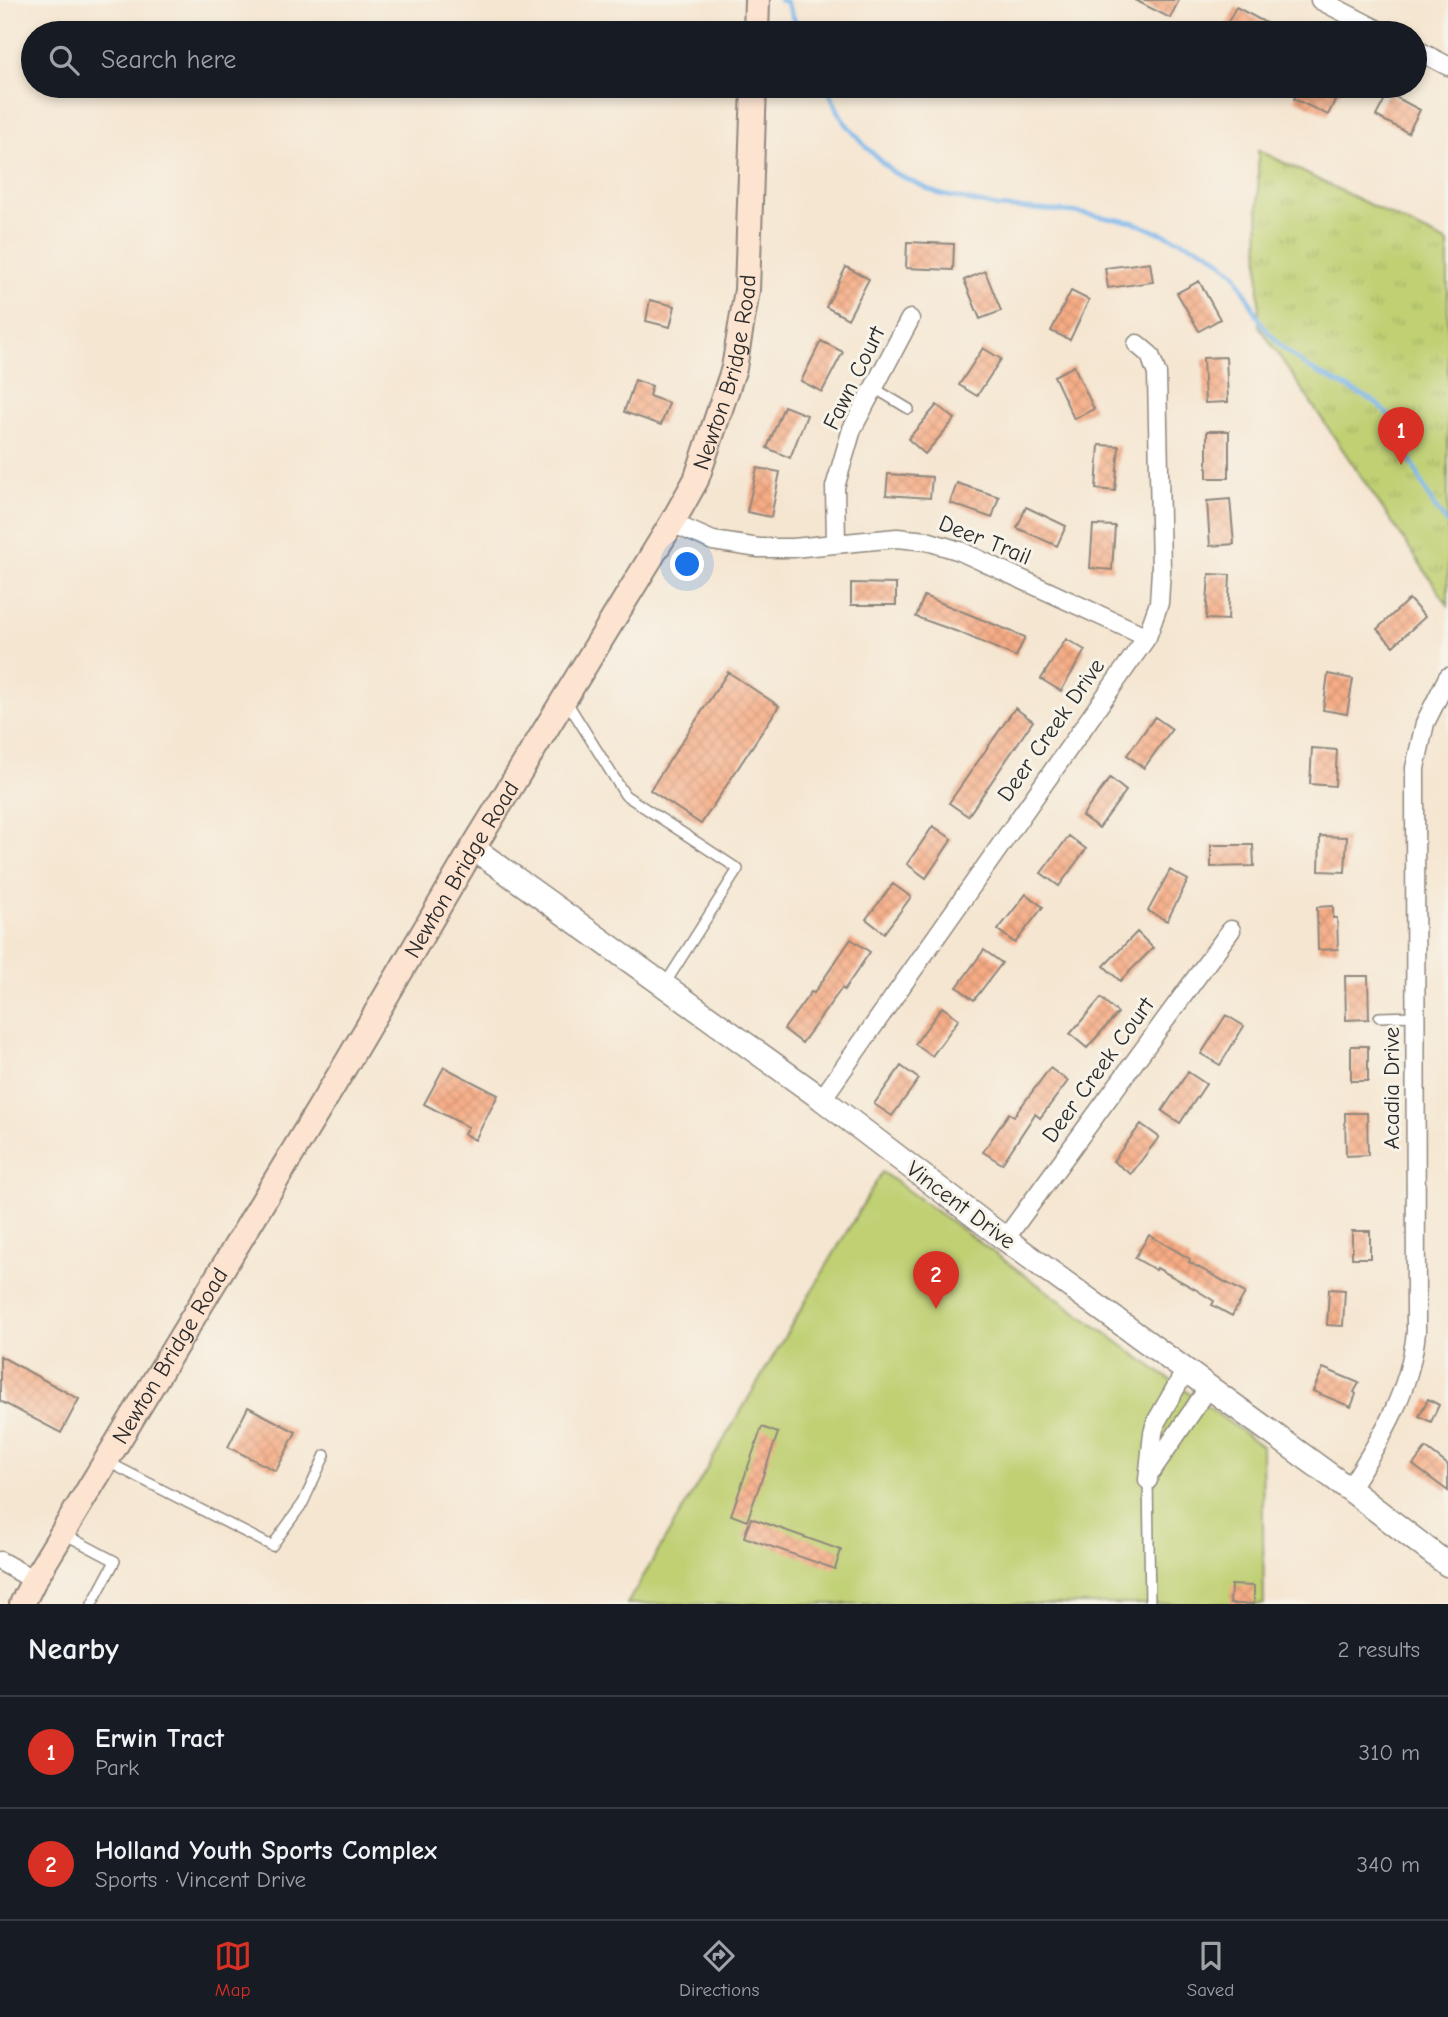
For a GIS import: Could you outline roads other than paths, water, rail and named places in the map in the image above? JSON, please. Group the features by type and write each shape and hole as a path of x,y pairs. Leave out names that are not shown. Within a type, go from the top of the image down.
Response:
{"main road":[{"path":"756,21 757,0"},
{"name":"Newton Bridge Road","path":"22,1604 62,1532 696,480 734,368 747,290 754,98"}],"street":[{"path":"1320,0 1361,21"},
{"path":"1427,55 1448,66"},
{"name":"Fawn Court","path":"836,542 835,487 852,429 910,319"},
{"name":"Deer Creek Drive","path":"822,1099 1147,637 1159,603 1161,570 1157,374 1150,355 1137,344"},
{"name":"Deer Trail","path":"672,523 713,541 759,548 793,548 897,538 927,541 960,551 1147,637"},
{"name":"Acadia Drive","path":"1349,1489 1388,1426 1402,1396 1414,1354 1415,768 1424,723 1448,677"},
{"name":"Vincent Drive","path":"473,848 822,1099 1005,1239 1448,1564"},
{"name":"Deer Creek Court","path":"1005,1239 1231,930"},
{"path":"1148,1480 1156,1422 1185,1370"},
{"path":"1148,1480 1156,1461 1209,1387"},
{"path":"0,1561 34,1580"}],"lane":[{"path":"874,388 909,409"},
{"path":"564,698 625,795 738,869 664,986"},
{"path":"1379,1017 1416,1016"},
{"path":"106,1461 272,1546 303,1503 325,1455"},
{"path":"1148,1480 1150,1604"},
{"path":"62,1532 115,1561 92,1604"}],"waterway":[{"path":"780,0 786,2 795,21"},
{"path":"832,98 843,120 867,148 894,173 939,194 998,207 1073,212 1132,222 1210,252 1235,273 1263,326 1284,349 1307,367 1375,402 1389,416 1432,503 1448,524"}],"place":[{"name":"Erwin Tract","path":"1401,465"},
{"name":"Holland Youth Sports Complex","path":"936,1309"}]}
